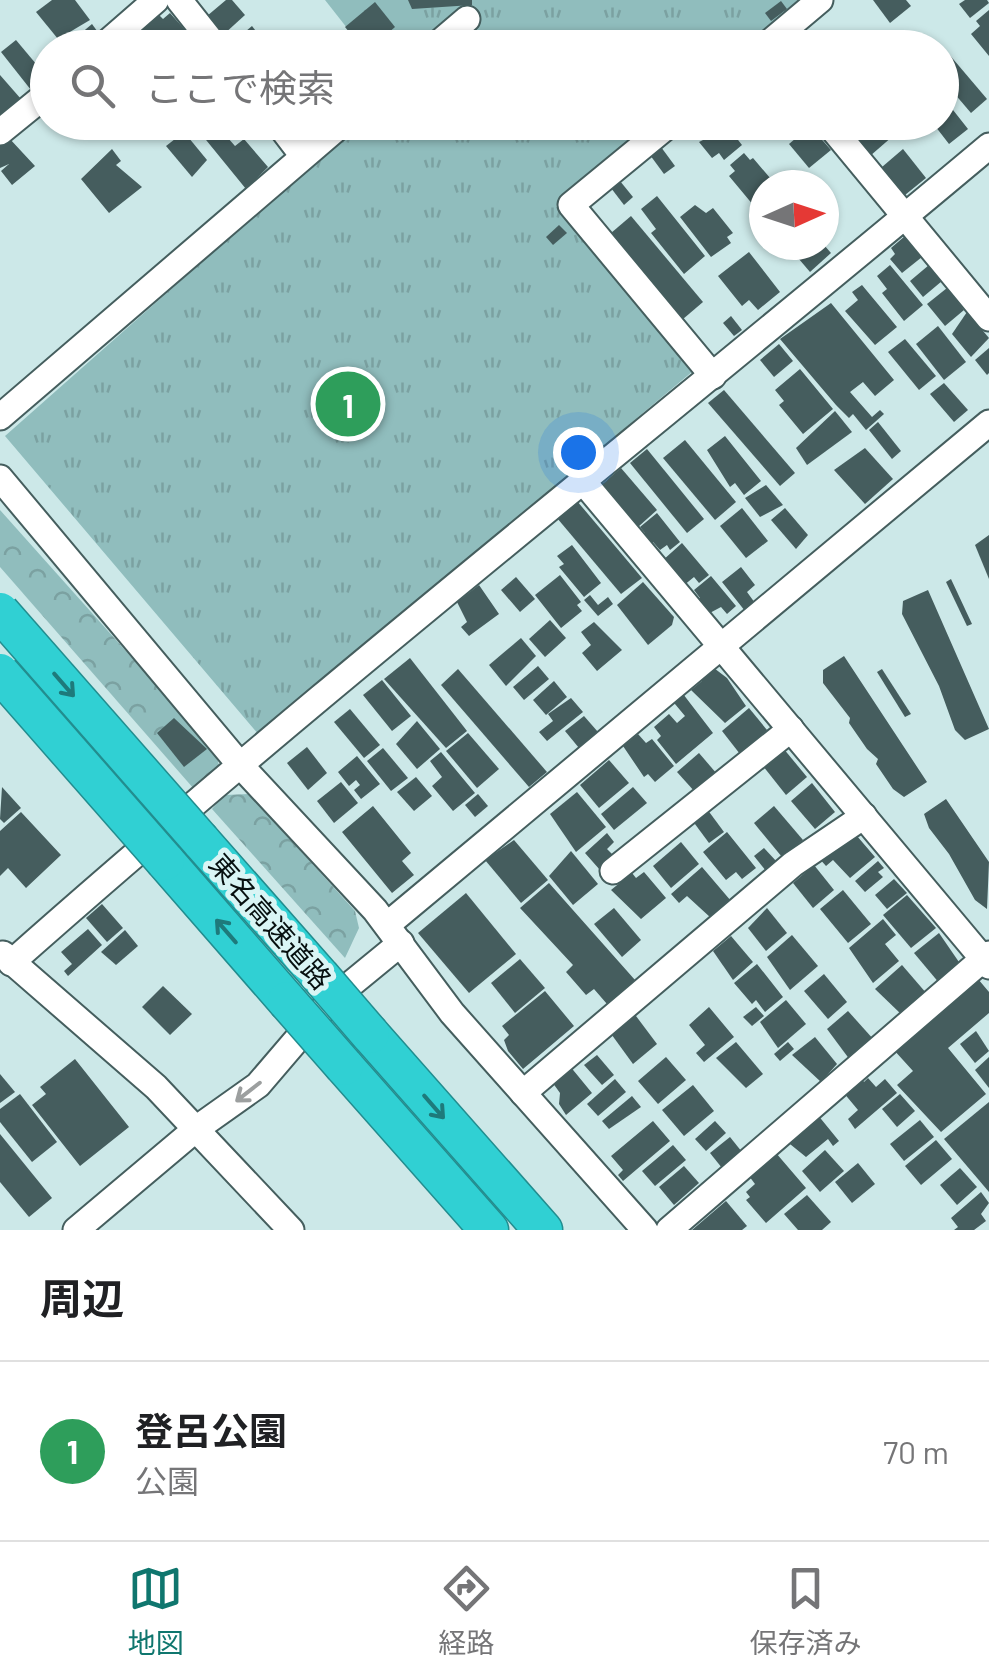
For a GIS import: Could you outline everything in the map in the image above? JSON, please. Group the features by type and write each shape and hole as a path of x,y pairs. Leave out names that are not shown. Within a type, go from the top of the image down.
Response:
{"highway":[{"name":"東名高速道路","path":"0,612 543,1230"},
{"name":"東名高速道路","path":"0,673 489,1230"}],"street":[{"path":"122,30 156,0"},
{"path":"180,0 203,30"},
{"path":"784,30 820,0"},
{"path":"454,30 467,19"},
{"path":"0,132 30,108"},
{"path":"291,140 304,156"},
{"path":"0,417 323,140"},
{"path":"650,140 571,205 714,376"},
{"path":"842,140 989,318"},
{"path":"291,1230 156,1087 8,969 581,479 714,376 989,146"},
{"path":"76,1230 196,1129 258,1085 394,934 722,648 989,424"},
{"path":"0,478 242,766 326,853 394,934 434,991 645,1230"},
{"path":"581,479 987,960 669,1230"},
{"path":"613,871 791,729"},
{"path":"523,1093 793,864 864,816"}],"green space":[{"path":"325,0 801,0 765,30 349,30"},
{"path":"340,140 634,140 556,206 693,371 259,735 5,436"},
{"path":"0,510 216,752 219,766 194,789 0,567"},
{"path":"249,794 355,911 359,928 345,958 212,809 224,795"}],"building":[{"path":"52,0 75,0 90,20 73,30 51,30 36,12"},
{"path":"226,0 232,0 245,15 228,30 219,30 207,16"},
{"path":"408,0 472,0 472,5 412,9"},
{"path":"873,0 906,0 911,6 890,23"},
{"path":"965,0 989,3 970,18 959,4"},
{"path":"781,1 787,9 771,21 765,13"},
{"path":"375,2 395,27 347,30 345,27"},
{"path":"989,10 989,56 971,34 980,26 976,21"},
{"path":"170,13 185,30 141,30 159,15 163,19"},
{"path":"16,40 30,57 30,89 1,52"},
{"path":"959,66 987,99 971,113 959,99"},
{"path":"0,75 21,99 0,116"},
{"path":"959,118 968,129 959,136"},
{"path":"9,138 35,166 12,185 1,171 9,164 0,168 0,145"},
{"path":"174,140 191,140 207,160 192,177 166,146"},
{"path":"206,140 230,140 235,146 245,140 268,167 246,189"},
{"path":"738,140 742,145 724,160 719,153 712,158 699,142"},
{"path":"794,140 822,140 831,150 809,168 789,144"},
{"path":"857,140 888,140 870,156"},
{"path":"661,147 675,166 664,174 650,155"},
{"path":"112,149 121,161 116,165 142,187 109,213 81,179"},
{"path":"903,149 926,178 905,195 882,167"},
{"path":"744,153 763,170 749,170 749,200 729,176 735,171 730,165"},
{"path":"620,181 633,197 624,205 611,188"},
{"path":"657,196 705,256 684,274 651,233 656,229 641,209"},
{"path":"695,205 706,213 713,208 733,233 727,237 731,243 711,257 680,217"},
{"path":"631,216 703,302 676,325 604,239"},
{"path":"559,225 567,233 553,245 546,237"},
{"path":"905,236 922,257 902,273 890,259 895,254 891,248"},
{"path":"749,252 749,260 755,260 780,292 758,310 749,300 742,306 718,276"},
{"path":"800,260 823,260 810,272"},
{"path":"890,265 923,305 904,321 882,293 887,289 877,276"},
{"path":"929,265 942,281 923,297 910,281"},
{"path":"862,285 897,327 875,345 845,311 858,300 852,292"},
{"path":"947,288 964,310 945,326 927,304"},
{"path":"831,303 894,380 875,396 863,382 850,392 872,417 880,410 884,414 866,430 853,414 849,418 836,405 780,339"},
{"path":"967,312 989,338 971,357 952,334"},
{"path":"731,316 742,330 734,336 723,323"},
{"path":"938,326 966,362 944,380 916,344"},
{"path":"905,339 936,376 919,390 888,352"},
{"path":"779,344 793,361 774,377 760,360"},
{"path":"989,348 989,373 987,375 975,360"},
{"path":"800,369 833,409 803,434 779,405 784,401 775,390"},
{"path":"944,383 968,410 954,422 930,394"},
{"path":"724,390 795,473 780,486 708,403"},
{"path":"835,411 852,432 807,465 796,448"},
{"path":"878,422 901,451 892,459 869,430"},
{"path":"725,436 761,481 744,495 735,483 730,487 707,450"},
{"path":"685,440 736,502 715,520 663,458"},
{"path":"865,448 893,479 865,504 834,470"},
{"path":"647,449 704,519 687,533 630,463"},
{"path":"621,468 657,510 638,527 601,485"},
{"path":"766,485 783,505 760,517 745,498"},
{"path":"577,501 642,578 621,594 557,518"},
{"path":"742,508 768,541 746,558 720,526"},
{"path":"785,508 808,535 796,549 771,520"},
{"path":"657,513 680,542 670,550 667,545 660,550 653,542 649,546 641,536 645,533 640,527"},
{"path":"989,535 989,579 975,545"},
{"path":"682,543 709,575 699,583 694,577 683,586 662,561"},
{"path":"572,545 601,583 584,597 559,567 564,564 557,556"},
{"path":"741,567 755,585 747,592 755,603 745,611 722,582"},
{"path":"560,575 581,602 577,605 582,611 561,628 535,595"},
{"path":"711,576 736,606 727,614 721,607 706,615 696,602 700,598 694,590"},
{"path":"516,577 535,599 520,612 501,590"},
{"path":"951,579 972,624 967,626 946,582"},
{"path":"643,582 674,617 672,625 648,645 617,605"},
{"path":"479,585 499,614 469,636 461,627 467,622 457,602"},
{"path":"928,590 989,729 965,740 955,730 939,686 902,614 903,601"},
{"path":"590,595 598,605 608,597 613,604 598,616 584,600"},
{"path":"550,620 566,638 545,657 529,639"},
{"path":"594,622 622,650 597,671 582,653 591,645 581,632"},
{"path":"521,638 536,656 506,686 489,665"},
{"path":"844,656 927,782 904,797 893,789 876,764 878,759 867,749 849,723 850,718 823,683 823,670"},
{"path":"410,658 467,731 446,748 384,679"},
{"path":"710,665 727,678 746,706 725,723 691,690 702,681 698,676"},
{"path":"538,666 549,679 524,700 513,687"},
{"path":"458,669 547,772 529,787 441,685"},
{"path":"882,669 911,714 905,717 877,672"},
{"path":"382,680 411,716 392,731 363,695"},
{"path":"554,681 567,697 546,715 533,700"},
{"path":"680,690 713,733 676,764 657,740 661,736 654,727 669,714 677,723 685,716 670,698"},
{"path":"571,698 583,712 547,741 539,732 553,721 548,714"},
{"path":"749,708 767,730 740,754 722,731"},
{"path":"350,709 380,745 364,758 334,722"},
{"path":"584,716 598,732 579,748 565,731"},
{"path":"174,718 207,749 184,767 157,733"},
{"path":"417,721 440,749 417,769 396,744"},
{"path":"468,733 499,769 477,788 446,751"},
{"path":"638,734 646,743 652,739 674,766 655,782 648,774 644,777 623,746"},
{"path":"307,747 327,773 308,790 287,763"},
{"path":"383,748 408,778 391,791 367,761"},
{"path":"783,748 807,777 786,795 763,766"},
{"path":"441,752 475,793 453,811 432,786 442,777 430,761"},
{"path":"699,753 717,774 695,792 677,772"},
{"path":"357,756 380,784 361,799 354,790 360,785 356,780 349,786 338,772"},
{"path":"609,760 629,783 599,808 580,785"},
{"path":"416,777 432,796 414,811 397,792"},
{"path":"341,782 358,803 334,823 317,801"},
{"path":"812,783 835,812 815,829 791,801"},
{"path":"2,787 21,808 4,823 0,819"},
{"path":"633,787 647,803 614,830 601,814"},
{"path":"577,792 606,827 576,852 550,814"},
{"path":"478,794 488,806 475,817 465,805"},
{"path":"946,799 989,862 987,909 975,900 929,828 924,814"},
{"path":"373,806 411,853 402,861 414,875 392,893 342,832"},
{"path":"774,806 803,840 782,857 754,823"},
{"path":"707,809 724,832 709,843 692,820"},
{"path":"21,812 61,855 26,888 8,868 0,876 0,831"},
{"path":"851,829 875,857 850,878 833,860 826,866 818,857"},
{"path":"727,832 756,868 742,879 736,872 726,880 703,852"},
{"path":"607,833 614,842 607,849 615,857 600,870 585,853"},
{"path":"514,840 548,880 521,903 485,860"},
{"path":"681,842 699,864 671,888 653,866"},
{"path":"764,848 777,862 766,871 754,856"},
{"path":"571,851 598,884 573,905 549,876"},
{"path":"878,861 884,868 878,872 883,877 865,892 855,881"},
{"path":"814,865 834,890 813,908 793,883"},
{"path":"702,867 731,901 711,918 687,896 679,903 671,894"},
{"path":"644,872 666,898 641,919 611,890 632,873 636,878"},
{"path":"894,879 907,893 887,909 875,895"},
{"path":"549,883 635,980 607,1004 594,989 586,995 566,972 573,965 520,908"},
{"path":"843,890 871,924 848,943 820,909"},
{"path":"466,893 516,954 469,993 418,933"},
{"path":"907,895 936,928 911,948 883,915"},
{"path":"102,904 123,928 107,942 86,918"},
{"path":"614,908 641,940 622,957 594,924"},
{"path":"767,908 787,933 766,951 748,928"},
{"path":"883,919 896,935 885,944 899,961 873,983 849,948"},
{"path":"88,929 102,945 68,976 64,971 72,964 61,952"},
{"path":"125,930 138,946 116,965 101,952"},
{"path":"939,933 961,965 940,984 914,953"},
{"path":"792,935 818,966 790,990 767,957"},
{"path":"731,936 753,962 733,980 713,951"},
{"path":"520,959 545,988 515,1013 491,983"},
{"path":"757,964 783,997 765,1012 756,1000 752,1004 734,983"},
{"path":"902,965 927,994 902,1015 875,989"},
{"path":"824,974 847,1002 828,1019 804,991"},
{"path":"978,979 989,992 989,1013 948,1048 986,1094 941,1132 897,1085 913,1071 893,1049"},
{"path":"163,986 192,1014 170,1035 142,1007"},
{"path":"545,991 574,1026 523,1069 508,1051 504,1040 509,1035 502,1026"},
{"path":"786,1000 806,1024 778,1048 760,1022"},
{"path":"709,1007 734,1037 704,1062 696,1053 705,1045 689,1025"},
{"path":"756,1007 764,1016 752,1026 743,1017"},
{"path":"848,1011 874,1040 850,1060 827,1029"},
{"path":"633,1012 657,1044 633,1064 609,1031"},
{"path":"976,1031 989,1051 975,1063 960,1044"},
{"path":"815,1037 837,1064 821,1082 792,1055"},
{"path":"736,1042 763,1074 746,1088 716,1058"},
{"path":"788,1042 794,1049 780,1061 774,1054"},
{"path":"597,1055 614,1075 602,1085 584,1065"},
{"path":"666,1057 686,1080 658,1104 638,1081"},
{"path":"989,1057 989,1088 975,1070"},
{"path":"75,1059 129,1127 80,1166 32,1105 46,1094 40,1087"},
{"path":"569,1065 592,1093 566,1115 559,1104 560,1093 550,1079"},
{"path":"0,1074 15,1092 0,1103"},
{"path":"861,1077 864,1082 868,1078 876,1087 885,1079 897,1093 855,1129 848,1119 858,1110 843,1092"},
{"path":"615,1079 626,1092 598,1116 587,1104"},
{"path":"693,1085 714,1111 684,1136 662,1110"},
{"path":"20,1094 57,1142 32,1162 0,1122 0,1109"},
{"path":"900,1094 915,1111 897,1127 882,1109"},
{"path":"632,1096 641,1107 609,1129 602,1121"},
{"path":"989,1102 989,1192 944,1139"},
{"path":"817,1114 839,1141 833,1146 828,1139 806,1157 785,1140"},
{"path":"920,1120 934,1137 904,1161 890,1144"},
{"path":"653,1121 670,1141 623,1181 618,1175 623,1170 611,1156"},
{"path":"715,1121 726,1133 706,1151 695,1139"},
{"path":"0,1134 52,1198 29,1217 0,1182"},
{"path":"730,1137 742,1152 722,1168 710,1153"},
{"path":"936,1140 952,1159 921,1185 905,1166"},
{"path":"673,1145 686,1160 655,1186 642,1171"},
{"path":"825,1150 844,1171 820,1192 802,1171"},
{"path":"776,1153 806,1188 766,1223 746,1200 750,1197 746,1192 755,1184 749,1176"},
{"path":"858,1163 875,1184 852,1203 835,1182"},
{"path":"684,1166 699,1183 674,1205 659,1187"},
{"path":"960,1168 977,1187 957,1205 940,1185"},
{"path":"981,1192 989,1203 981,1214 986,1221 974,1230 954,1230 958,1227 951,1218"},
{"path":"807,1195 831,1222 822,1230 798,1230 784,1214"},
{"path":"726,1201 747,1226 742,1230 692,1230"}],"place":[{"name":"登呂公園","path":"348,404"}]}
